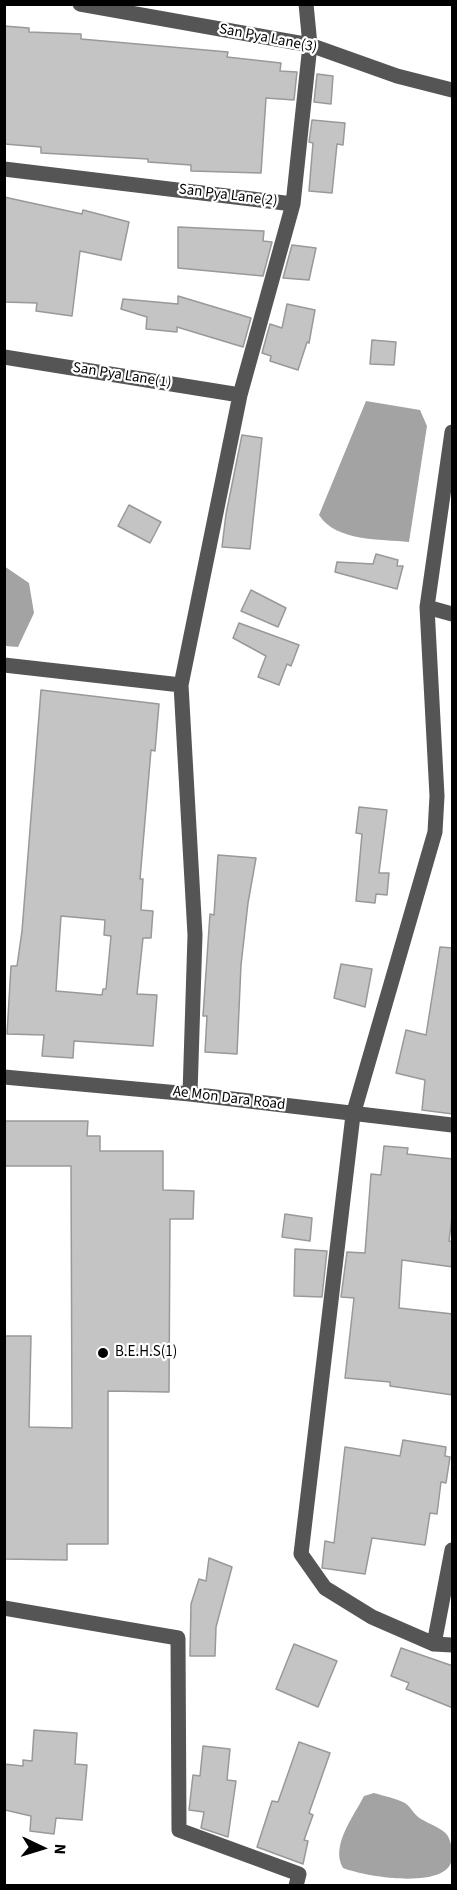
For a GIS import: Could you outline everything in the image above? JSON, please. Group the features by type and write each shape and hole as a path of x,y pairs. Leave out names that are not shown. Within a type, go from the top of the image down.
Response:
{"street":[{"name":"San Pya Lane(3)","path":"80,4 310,45 397,76 453,90"},
{"name":"San Pya Lane(2)","path":"4,169 293,204 310,45 306,4"},
{"path":"190,1094 195,935 181,685 240,395 293,204"},
{"name":"San Pya Lane(1)","path":"4,357 240,395"},
{"path":"452,433 427,607 437,796 435,832 353,1115 301,1554 325,1588 372,1617 434,1644 453,1645"},
{"path":"427,607 453,614"},
{"path":"4,665 181,685"},
{"path":"437,796 453,800"},
{"name":"Ae Mon Dara Road","path":"4,1077 190,1094 453,1125"},
{"path":"434,1644 453,1550"},
{"path":"4,1608 178,1638 179,1830 299,1874 296,1886"}],"shaded area":[{"path":"366,401 420,410 427,426 409,542 348,535 327,524 319,515"},
{"path":"4,566 29,583 34,613 18,647 5,646"},
{"path":"374,1793 405,1803 419,1818 448,1836 452,1857 448,1867 439,1874 407,1879 371,1875 343,1868 339,1850 345,1831 364,1796"}],"building":[{"path":"4,26 29,28 29,32 81,34 81,39 228,52 227,57 281,63 280,71 297,72 294,100 266,98 261,173 191,171 191,165 148,162 148,159 41,153 41,147 4,144"},
{"path":"317,74 333,76 331,104 314,102"},
{"path":"312,120 345,123 343,145 337,144 332,193 309,191 313,143 309,142"},
{"path":"4,197 82,214 83,210 129,222 121,260 80,251 72,316 36,311 37,303 4,302"},
{"path":"178,227 264,231 263,241 272,242 263,276 178,268"},
{"path":"292,245 316,248 309,280 283,278"},
{"path":"178,296 251,318 243,347 177,327 177,332 146,329 147,317 121,309 123,299 178,304"},
{"path":"287,304 315,310 309,343 307,342 298,370 270,361 271,356 262,353 270,324 282,328"},
{"path":"372,340 396,342 394,365 370,364"},
{"path":"242,435 262,438 250,549 222,547 226,514"},
{"path":"129,505 161,522 150,543 118,526"},
{"path":"376,554 398,560 397,566 403,566 397,589 335,572 337,562 373,564"},
{"path":"251,590 286,608 278,627 241,611"},
{"path":"239,623 299,645 291,666 287,664 279,685 258,677 266,656 233,638"},
{"path":"41,690 159,704 155,751 151,750 140,879 143,879 141,910 153,911 151,938 143,938 137,994 157,995 153,1046 74,1041 73,1058 42,1056 44,1035 7,1034 11,966 17,966 22,931","holes":["61,916 105,920 104,935 111,936 106,989 103,989 102,995 56,991"]},
{"path":"359,807 387,810 379,873 389,873 387,895 376,894 375,903 356,901 362,834 356,833"},
{"path":"218,855 256,858 241,965 237,1054 205,1052 207,1016 203,1016 210,914 214,915"},
{"path":"440,947 453,948 453,1114 422,1110 425,1080 396,1073 406,1030 426,1035"},
{"path":"341,964 372,969 365,1007 334,998"},
{"path":"4,1121 88,1121 87,1136 100,1136 100,1151 163,1151 163,1190 194,1191 193,1219 170,1219 169,1392 108,1391 108,1544 67,1544 67,1560 4,1559 4,1336 31,1336 29,1427 72,1428 71,1166 4,1166"},
{"path":"384,1146 408,1148 407,1154 453,1159 453,1209 449,1241 453,1242 453,1267 402,1260 399,1308 453,1314 453,1395 390,1386 390,1382 345,1378 354,1298 341,1297 347,1252 365,1253 371,1174 381,1175"},
{"path":"285,1214 312,1218 310,1241 282,1237"},
{"path":"295,1249 327,1251 322,1297 294,1296"},
{"path":"403,1440 446,1447 445,1456 450,1457 446,1483 441,1482 437,1514 430,1513 425,1545 372,1538 365,1574 322,1568 325,1541 334,1543 345,1447 400,1456"},
{"path":"209,1558 232,1567 216,1627 215,1656 190,1656 191,1604 199,1579 206,1581"},
{"path":"294,1644 337,1661 318,1707 276,1689"},
{"path":"401,1648 453,1666 453,1708 406,1689 409,1683 391,1676"},
{"path":"34,1730 77,1733 75,1764 87,1765 82,1820 56,1818 54,1834 30,1831 31,1816 5,1810 4,1764 23,1766 23,1760 32,1761"},
{"path":"299,1742 330,1753 309,1813 313,1815 304,1840 308,1841 303,1864 257,1847 272,1801 278,1802"},
{"path":"203,1746 230,1749 227,1780 236,1781 228,1837 201,1828 204,1812 189,1810 193,1775 200,1776"}],"place":[{"name":"B.E.H.S(1)","path":"103,1353"}]}
